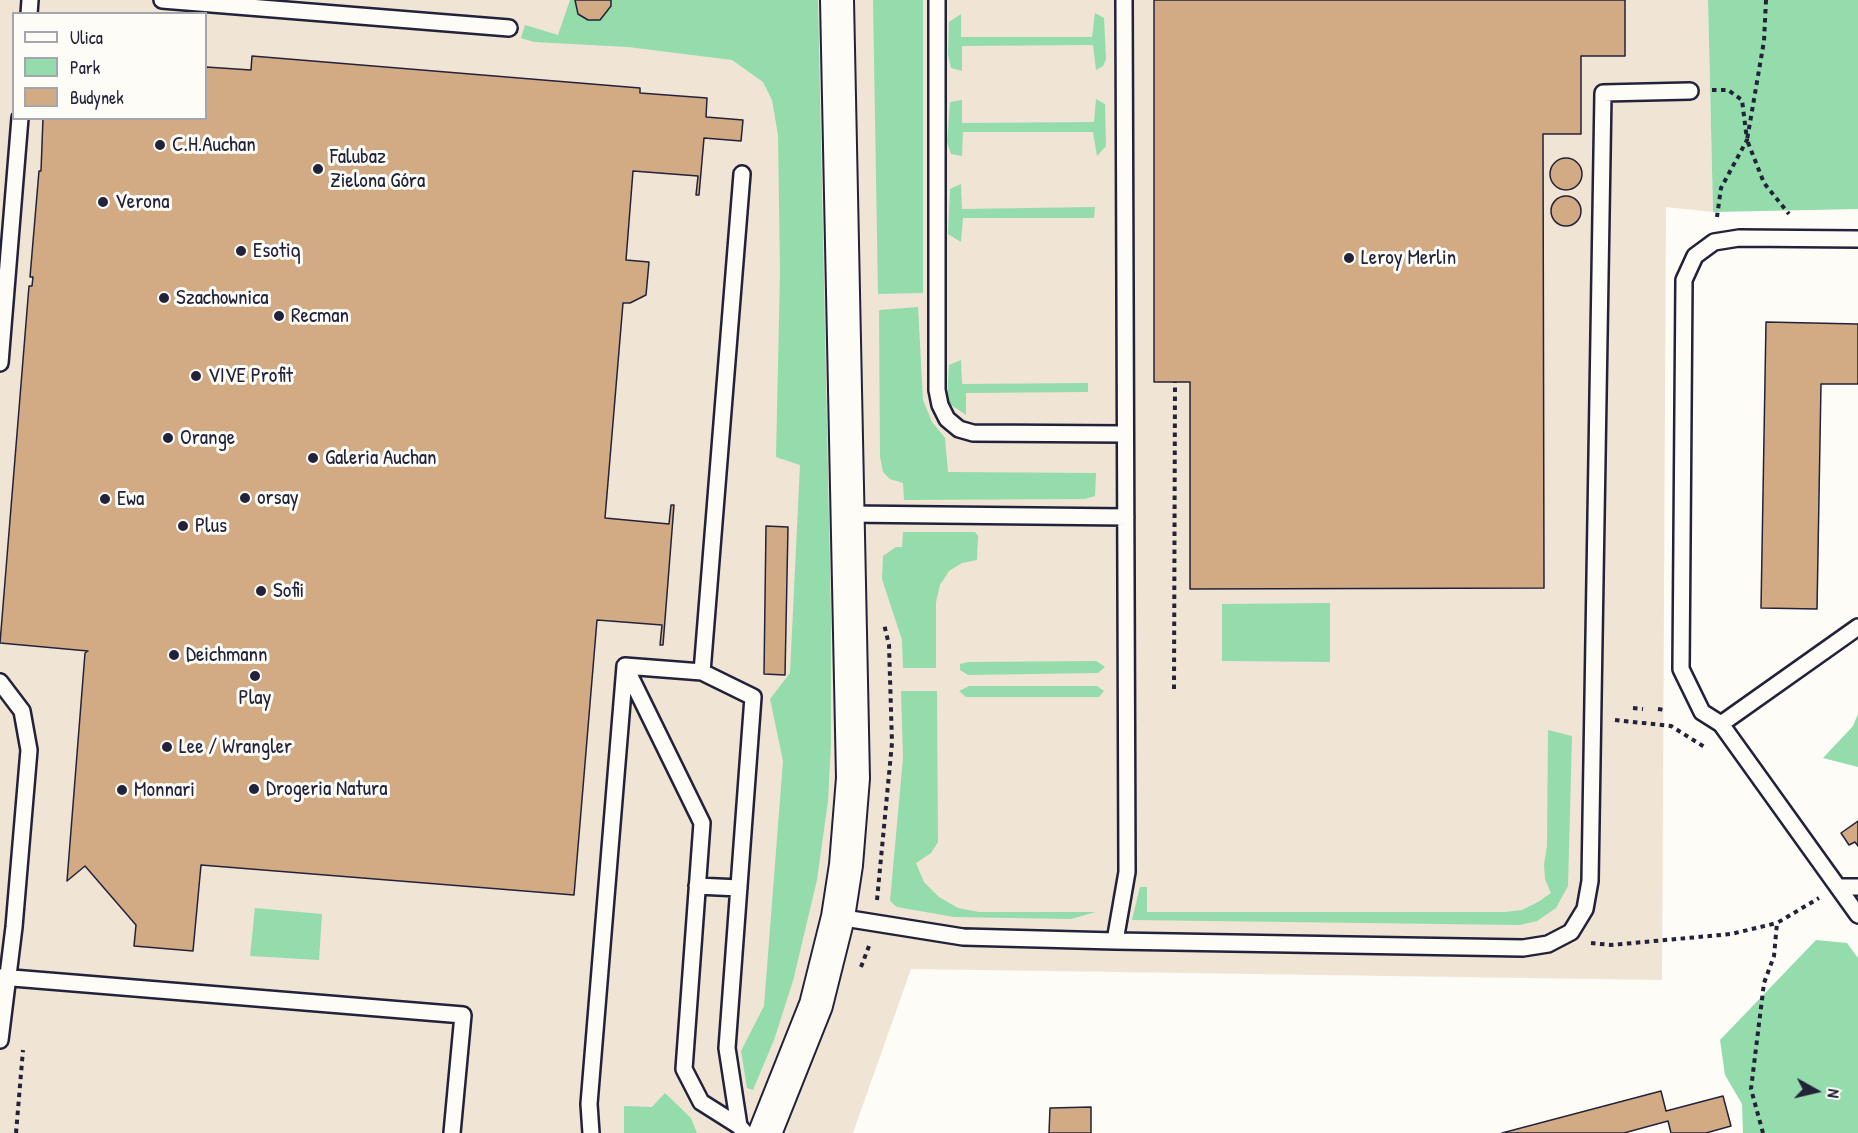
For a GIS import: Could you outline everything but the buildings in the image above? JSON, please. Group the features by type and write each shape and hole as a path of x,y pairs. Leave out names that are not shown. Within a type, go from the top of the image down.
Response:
{"street":[{"path":"749,1131 816,1005 838,917 846,865 853,778 837,0"}],"lane":[{"path":"162,0 509,27"},
{"path":"937,0 937,390 940,405 947,420 959,429 973,433 1125,434"},
{"path":"1115,941 1127,872 1124,0"},
{"path":"838,917 963,937 1115,941 1523,948 1548,944 1571,932 1585,909 1590,881 1603,93 1690,91"},
{"path":"0,363 20,120"},
{"path":"702,672 742,174"},
{"path":"1858,239 1739,238 1714,242 1695,256 1684,280 1681,669 1702,712 1721,724 1858,915"},
{"path":"848,514 1126,517"},
{"path":"1721,724 1858,627"},
{"path":"625,666 702,672 753,697 727,1048 749,1131"},
{"path":"625,666 702,823 684,1069 701,1102 749,1131"},
{"path":"591,1133 589,1104 625,666"},
{"path":"0,682 22,711 29,750 14,927 3,978 0,1040"},
{"path":"697,886 739,888"},
{"path":"1838,887 1858,887"},
{"path":"3,978 463,1015 452,1133"}],"path":[{"path":"1714,242 1721,188 1748,140 1764,41 1766,0"},
{"path":"1690,91 1728,90 1742,100 1748,140 1764,183 1807,239"},
{"path":"1174,689 1175,382"},
{"path":"1633,708 1643,709"},
{"path":"1658,709 1665,710"},
{"path":"1629,722 1671,726 1694,738"},
{"path":"1571,932 1581,942 1611,945 1731,934 1777,923 1838,887"},
{"path":"1763,1133 1750,1089 1764,983 1774,956 1777,923"},
{"path":"16,1133 24,1039"}],"shaded area":[{"path":"0,0 1708,0 1713,212 1666,207 1662,980 911,969 853,1133 0,1133"}],"green space":[{"path":"570,0 818,0 831,616 831,743 828,801 817,880 793,981 774,1040 753,1090 747,1088 741,1051 764,1006 783,761 770,699 790,673 800,465 776,457 780,272 778,135 772,100 763,82 732,60 628,47 534,42 521,38 525,25 558,35"},
{"path":"873,0 923,0 923,293 878,294"},
{"path":"1708,0 1858,0 1858,209 1713,212"},
{"path":"1095,13 1104,18 1106,59 1103,66 1096,70 1093,45 962,46 962,71 951,68 948,55 949,22 961,14 961,37 1092,37"},
{"path":"1096,99 1105,104 1106,146 1097,156 1093,132 963,132 962,156 951,154 947,142 950,102 962,100 962,123 1094,122"},
{"path":"961,184 962,209 1095,207 1094,218 963,218 961,242 948,234 950,189"},
{"path":"918,307 923,400 932,422 945,438 948,472 1096,473 1095,496 1085,499 904,500 903,483 890,479 883,472 880,457 879,310"},
{"path":"961,360 962,384 1088,383 1088,392 966,393 966,415 947,402 949,365"},
{"path":"903,532 975,532 978,536 977,560 962,563 949,571 940,585 936,602 936,668 903,668 902,640 882,579 883,556 896,547 902,547"},
{"path":"1330,603 1330,662 1222,661 1222,604"},
{"path":"1096,661 1105,667 1098,673 968,675 960,670 960,664 969,662"},
{"path":"969,686 1097,686 1104,691 1099,697 966,697 959,691"},
{"path":"901,691 937,691 938,842 931,853 916,863 924,882 939,897 958,908 979,912 1096,912 1071,919 954,917 897,907 890,901 903,758"},
{"path":"1858,714 1858,767 1823,758 1853,726"},
{"path":"1548,730 1572,736 1568,886 1556,908 1537,921 1520,925 1132,920 1140,887 1147,887 1147,912 1505,912 1522,910 1551,893 1545,879 1544,864 1547,846"},
{"path":"255,908 322,914 319,960 250,956"},
{"path":"1816,940 1847,943 1858,958 1858,1133 1743,1133 1742,1104 1725,1075 1720,1040"},
{"path":"665,1093 691,1118 697,1133 624,1133 624,1106 652,1107"}],"place":[{"name":"C.H.Auchan","path":"160,145"},
{"name":"Falubaz Zielona Góra","path":"318,169"},
{"name":"Verona","path":"103,202"},
{"name":"Esotiq","path":"241,251"},
{"name":"Leroy Merlin","path":"1349,258"},
{"name":"Szachownica","path":"164,298"},
{"name":"Recman","path":"279,316"},
{"name":"VIVE Profit","path":"196,376"},
{"name":"Orange","path":"168,438"},
{"name":"Galeria Auchan","path":"313,458"},
{"name":"orsay","path":"245,498"},
{"name":"Ewa","path":"105,499"},
{"name":"Plus","path":"183,526"},
{"name":"Sofii","path":"261,591"},
{"name":"Deichmann","path":"174,655"},
{"name":"Play","path":"255,676"},
{"name":"Lee / Wrangler","path":"167,747"},
{"name":"Drogeria Natura","path":"254,789"},
{"name":"Monnari","path":"122,790"}]}
